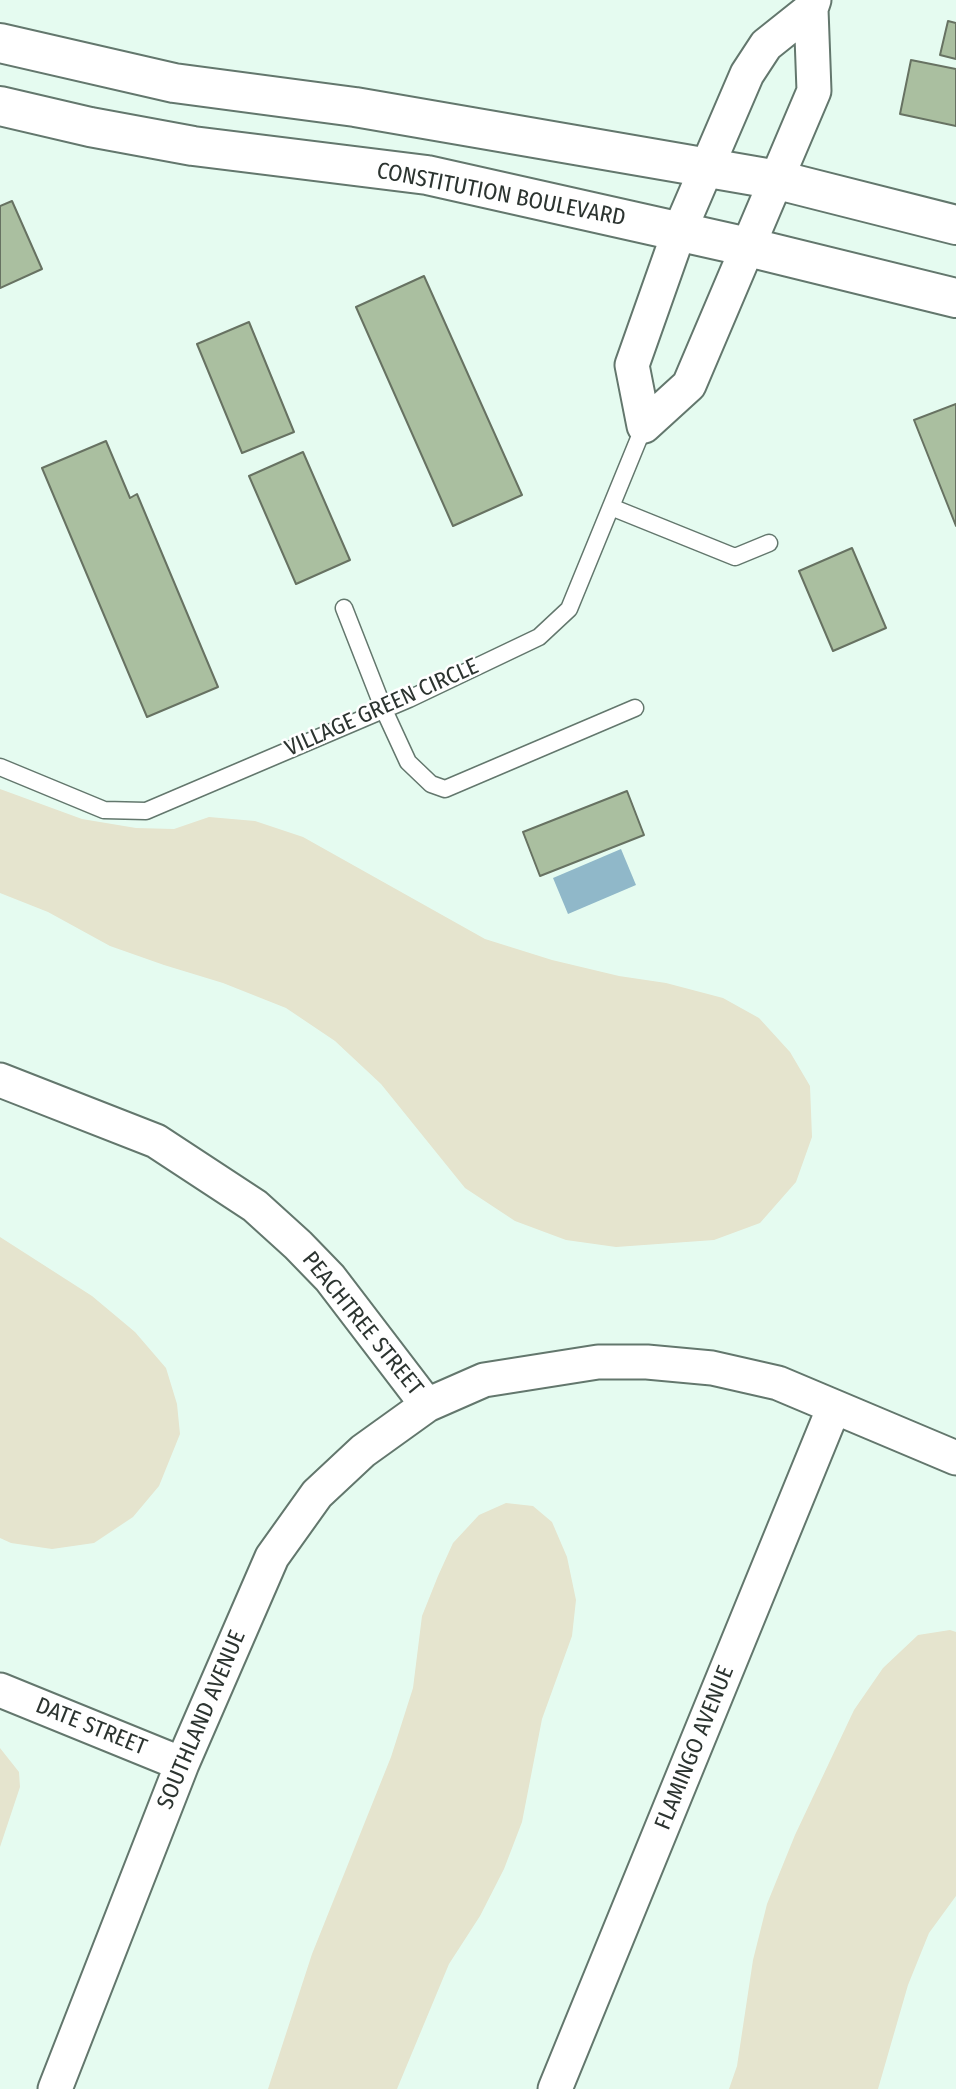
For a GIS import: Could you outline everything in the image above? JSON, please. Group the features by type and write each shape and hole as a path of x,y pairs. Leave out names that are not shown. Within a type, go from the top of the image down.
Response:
{"street":[{"path":"644,426 632,365 679,232 747,74 766,45 813,5"},
{"name":"VILLAGE GREEN CIRCLE","path":"644,426 689,385 814,91 813,5"},
{"path":"0,43 174,83 355,107 778,180 956,225"},
{"name":"CONSTITUTION BOULEVARD","path":"0,106 90,127 193,146 427,175 748,247 956,298"},
{"name":"PEACHTREE STREET","path":"0,1080 156,1141 255,1206 330,1278 428,1405 484,1380 598,1362 647,1362 712,1368 778,1383 956,1458"},
{"name":"SOUTHLAND AVENUE","path":"55,2089 183,1764 272,1557 317,1494 363,1451 428,1405"},
{"name":"FLAMINGO AVENUE","path":"555,2089 834,1407"},
{"name":"DATE STREET","path":"0,1690 183,1764"}],"lane":[{"name":"VILLAGE GREEN CIRCLE","path":"0,767 104,810 146,811 384,710 540,637 569,609 644,426"},
{"path":"611,507 735,557 769,543"},
{"path":"344,608 384,710 408,762 431,784 445,789 635,708"}],"green space":[{"path":"0,789 82,819 136,828 174,829 209,817 255,821 303,837 485,939 552,960 619,976 666,983 723,998 759,1018 790,1052 810,1086 812,1137 796,1182 760,1223 714,1240 616,1247 566,1240 515,1221 465,1188 381,1084 335,1041 286,1008 223,983 110,946 48,912 0,893"},
{"path":"0,1237 92,1296 135,1332 166,1368 177,1404 180,1434 159,1486 133,1517 94,1543 52,1549 11,1543 0,1538"},
{"path":"506,1503 533,1506 552,1522 567,1557 576,1600 572,1636 542,1719 522,1822 504,1869 480,1916 449,1964 397,2089 268,2089 312,1954 391,1757 413,1688 422,1616 438,1576 453,1543 479,1515"},
{"path":"950,1630 956,1632 956,1896 929,1933 908,1985 878,2089 729,2089 737,2066 753,1960 767,1904 795,1835 854,1710 883,1668 918,1635"},
{"path":"0,1748 19,1772 20,1787 0,1847"}],"water":[{"path":"621,849 636,885 568,914 553,878"}],"building":[{"path":"948,21 956,23 956,59 940,55"},
{"path":"911,60 956,69 956,126 900,114"},
{"path":"12,201 42,269 0,288 0,206"},
{"path":"424,276 522,495 453,526 356,307"},
{"path":"249,322 294,432 242,453 197,344"},
{"path":"956,404 956,526 914,420"},
{"path":"106,441 130,498 137,494 218,687 147,717 42,468"},
{"path":"303,452 350,560 296,584 249,476"},
{"path":"852,548 886,628 833,651 799,571"},
{"path":"627,791 644,835 540,876 523,832"}]}
